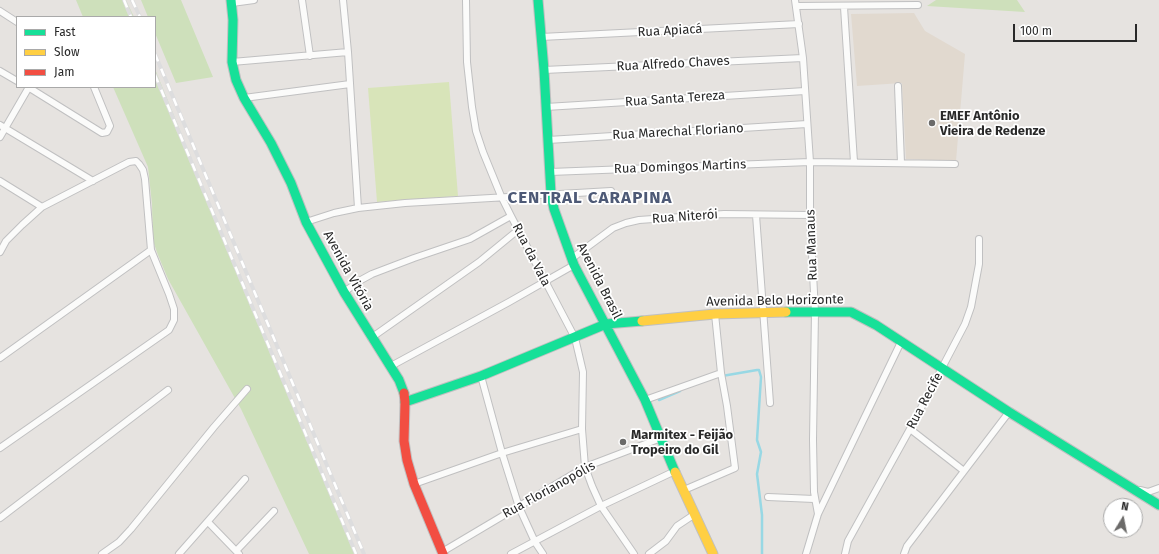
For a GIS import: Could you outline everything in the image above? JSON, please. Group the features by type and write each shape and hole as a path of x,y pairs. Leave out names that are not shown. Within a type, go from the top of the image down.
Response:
{"street":[{"path":"231,1 254,0"},
{"path":"302,0 310,56"},
{"path":"343,0 348,52 358,208"},
{"name":"Rua da Vala","path":"466,0 467,62 472,107 476,131 482,152 501,196 575,338 583,372 582,429 585,467 601,506 634,554"},
{"name":"Avenida Brasil","path":"538,0 544,70 551,194 554,210 572,262 645,400 675,471 713,554"},
{"name":"Avenida Vitória","path":"231,1 233,20 232,62 234,76 244,98 271,143 291,183 306,222 344,292 391,366 403,390 405,402 404,441 407,460 414,484 443,553"},
{"path":"796,3 844,7 918,5"},
{"name":"Rua Manaus","path":"796,3 803,58 810,162 810,215 815,312 813,440 814,498 818,514"},
{"path":"844,7 854,162"},
{"path":"0,11 16,21"},
{"name":"Rua Apiacá","path":"540,37 799,24"},
{"path":"232,62 348,52"},
{"name":"Rua Alfredo Chaves","path":"544,70 803,58"},
{"path":"0,71 16,80"},
{"path":"244,98 350,84"},
{"path":"898,86 901,163"},
{"path":"0,137 2,127 27,88"},
{"path":"30,88 102,133 107,132 110,126 94,88"},
{"name":"Rua Santa Tereza","path":"546,107 805,91"},
{"name":"Rua Marechal Floriano","path":"548,140 807,124"},
{"path":"2,127 92,182"},
{"path":"0,252 3,240 42,207 129,162 136,162 143,170 148,209 150,250 174,309 174,320 169,330 0,448"},
{"name":"Rua Domingos Martins","path":"550,172 810,162 955,164"},
{"path":"0,181 42,207"},
{"path":"306,222 334,213 358,208 405,203 501,196 611,191"},
{"name":"Rua Niterói","path":"391,366 545,282 613,228 626,223 664,217 724,214 810,215"},
{"path":"756,215 770,403"},
{"path":"344,292 372,274 470,239 511,216"},
{"path":"372,338 479,262 518,230"},
{"name":"Rua Recife","path":"845,554 848,541 910,430 965,324 971,307 979,264 979,239"},
{"path":"0,358 150,250"},
{"name":"Avenida Belo Horizonte","path":"405,402 481,376 606,324 715,314 763,312 851,312 876,325 1009,412 1159,505"},
{"path":"684,490 735,468 721,373 715,314"},
{"path":"806,554 818,514 901,342"},
{"path":"645,400 721,373"},
{"path":"481,376 502,453 519,506 535,542 543,554"},
{"path":"102,554 118,542 131,529 247,389"},
{"path":"0,518 168,390"},
{"path":"904,554 907,546 1009,412"},
{"path":"414,484 502,453 582,429"},
{"path":"910,430 964,471"},
{"name":"Rua Florianopólis","path":"443,553 585,467 662,438"},
{"path":"511,554 601,506 675,471"},
{"path":"180,554 245,479"},
{"path":"1133,489 1148,492 1159,488"},
{"path":"768,497 814,498"},
{"path":"208,522 238,553 274,511"},
{"path":"649,554 666,540 677,526 695,514"}],"shaded area":[{"name":"EMEF Antônio Vieira de Redenze","path":"914,13 925,31 965,54 956,161 906,159 902,83 857,86 851,14"}],"green space":[{"path":"76,0 126,0 134,16 83,16"},
{"path":"141,0 181,0 213,77 176,83 156,35 156,16 148,16"},
{"path":"936,0 1017,0 1025,12 927,6"},
{"path":"156,71 355,554 309,554 241,409 168,279 158,255 153,241 152,204 148,167 113,88 156,88"},
{"path":"449,82 458,196 377,202 368,88"}],"waterway":[{"path":"722,376 759,370 761,377 757,440 761,452 757,474 762,515 762,554"},
{"path":"659,400 680,391"}],"railway":[{"path":"124,0 131,16"},
{"path":"132,0 140,16"},
{"path":"156,56 364,554"},
{"path":"156,77 356,554"}],"traffic: fast":[{"path":"231,0 233,20 232,62 236,80 244,98 271,143 291,183 306,222 344,292 399,380 404,393"},
{"path":"538,0 544,70 551,194 554,209 574,265 645,400 675,472"},
{"path":"786,312 851,312 876,325 1009,412 1159,505"},
{"path":"405,402 481,376 606,324 642,321"}],"traffic: slow":[{"path":"642,321 715,314 786,312"},
{"path":"675,472 713,554"}],"traffic: jam":[{"path":"404,393 404,441 407,460 414,484 443,554"}],"place":[{"name":"EMEF Antônio Vieira de Redenze","path":"932,123"},
{"name":"Marmitex - Feijão Tropeiro do Gil","path":"623,442"}],"district":[{"name":"CENTRAL CARAPINA","path":"590,198"}]}
